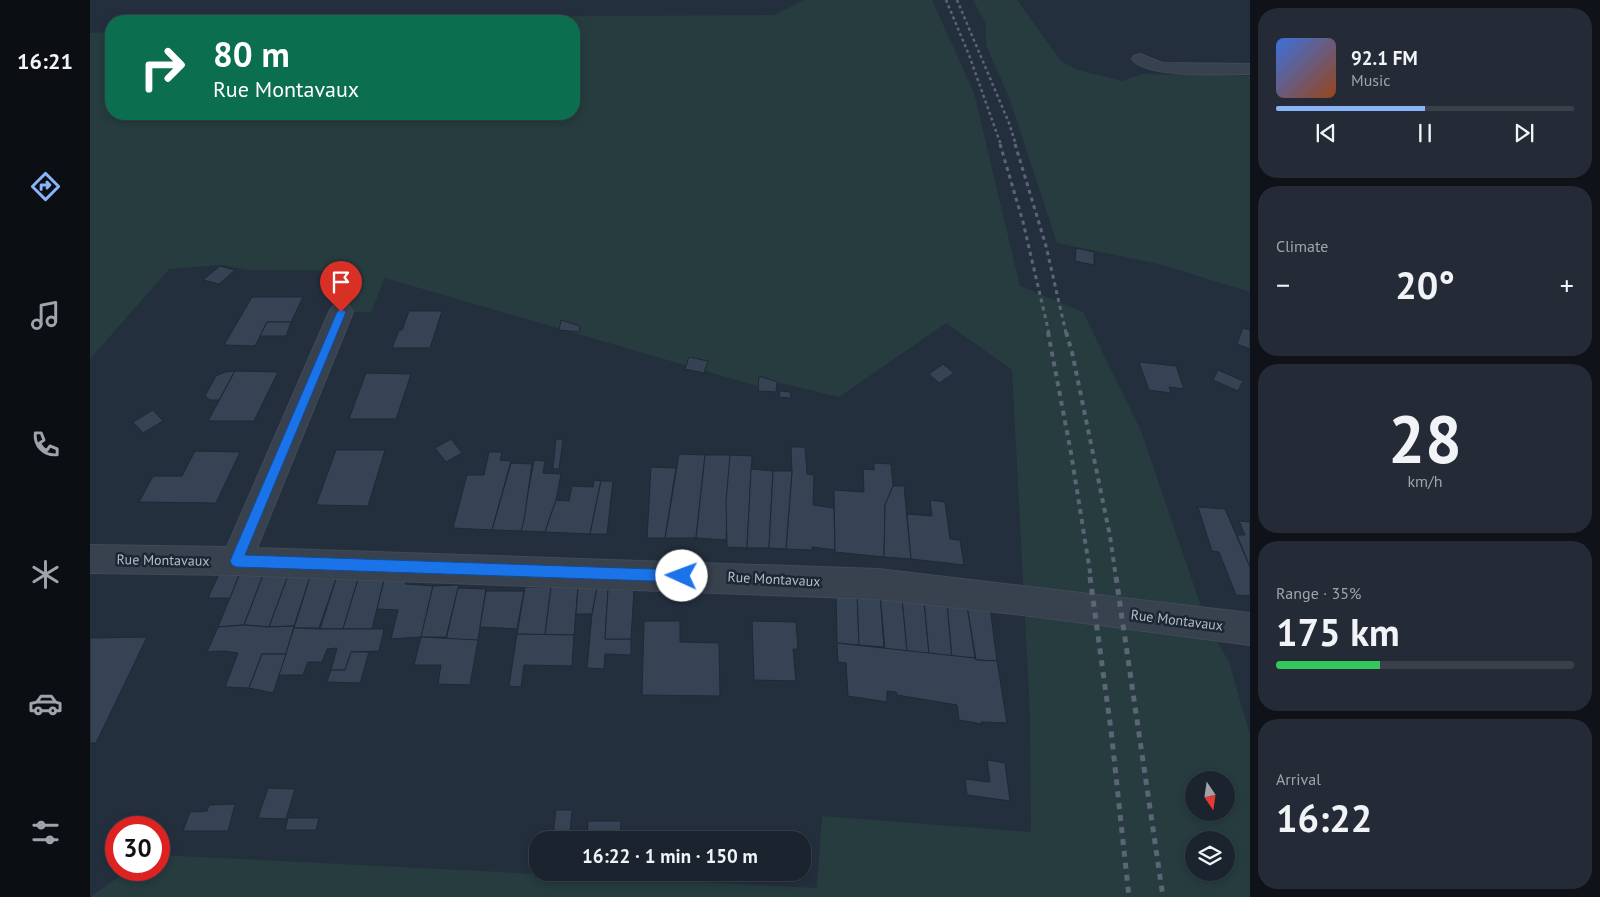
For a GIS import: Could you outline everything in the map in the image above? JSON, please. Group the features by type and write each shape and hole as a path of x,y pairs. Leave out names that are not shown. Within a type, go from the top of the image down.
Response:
{"street":[{"path":"1140,59 1150,65 1162,68 1250,69"},
{"path":"236,561 341,312"},
{"name":"Rue Montavaux","path":"90,559 236,561 878,584 1024,600 1250,629"}],"green space":[{"path":"804,0 932,0 974,93 1020,286 1083,312 1141,431 1207,624 1229,662 1250,735 1250,897 90,897 113,881 170,881 170,856 529,874 529,881 677,881 817,888 822,816 1031,832 1030,714 1012,370 946,323 839,397 776,382 771,390 385,278 371,312 341,312 358,271 248,270 222,265 169,269 90,359 90,33 105,32 105,120 580,120 580,16 775,15"},
{"path":"973,0 1017,0 1061,61 1078,70 1122,81 1142,74 1250,76 1250,292 1159,264 1057,243 1009,97 986,45 986,24"}],"building":[{"path":"1076,248 1094,252 1094,265 1075,261"},
{"path":"220,266 235,270 219,284 203,280"},
{"path":"252,297 303,297 291,322 267,322 255,346 224,345"},
{"path":"409,311 442,311 430,348 392,348 399,330 402,330"},
{"path":"561,320 580,326 579,332 559,330"},
{"path":"267,322 291,322 286,336 260,336"},
{"path":"1243,328 1250,330 1250,349 1237,344"},
{"path":"689,357 708,361 704,373 685,369"},
{"path":"1139,362 1176,366 1184,389 1169,387 1171,393 1149,390"},
{"path":"943,364 954,373 939,383 929,374"},
{"path":"1218,370 1243,381 1238,391 1213,380"},
{"path":"235,371 219,400 210,400 205,396 216,376 225,372"},
{"path":"235,371 278,372 254,421 208,421"},
{"path":"366,373 411,374 396,419 349,419"},
{"path":"759,376 777,382 776,392 758,391"},
{"path":"780,391 790,392 791,398 779,397"},
{"path":"153,410 163,421 143,433 133,422"},
{"path":"451,439 462,453 446,462 435,448"},
{"path":"556,439 563,440 559,469 553,469"},
{"path":"791,447 805,447 807,474 814,475 813,505 834,508 835,550 812,547 812,550 786,549 792,471"},
{"path":"336,450 385,450 368,506 316,505"},
{"path":"195,451 240,452 216,503 139,502 153,476 182,476"},
{"path":"489,452 502,452 500,460 511,461 492,530 453,528 467,475 484,475"},
{"path":"679,454 705,455 696,538 665,538"},
{"path":"705,455 730,455 726,540 696,538"},
{"path":"730,455 752,456 747,548 727,547 726,502"},
{"path":"534,460 545,461 543,473 561,474 556,500 545,532 521,531"},
{"path":"511,463 532,464 521,531 492,530"},
{"path":"874,463 891,464 893,486 885,505 884,557 835,552 834,490 864,492 863,469 874,470"},
{"path":"651,467 676,468 665,538 647,538"},
{"path":"751,469 773,471 769,548 747,548"},
{"path":"773,471 792,471 786,549 769,548"},
{"path":"594,480 601,481 590,534 545,532 556,500 569,501 572,486 593,487"},
{"path":"601,481 613,481 607,534 590,534"},
{"path":"893,486 904,486 911,559 884,557 885,505"},
{"path":"930,500 945,502 950,539 960,540 964,565 911,559 907,514 932,516"},
{"path":"1198,507 1225,509 1250,567 1250,596 1236,595 1219,552 1212,551"},
{"path":"1239,521 1250,522 1250,567 1237,535 1245,535"},
{"path":"240,573 263,575 244,625 218,627"},
{"path":"289,573 269,627 244,625 263,575"},
{"path":"289,573 311,574 294,626 269,627"},
{"path":"219,574 239,575 230,598 208,598"},
{"path":"311,574 337,576 319,628 294,628"},
{"path":"337,576 359,576 343,629 320,629"},
{"path":"359,576 385,576 372,629 343,629"},
{"path":"385,576 407,579 405,584 433,586 421,637 391,639 398,610 377,609"},
{"path":"459,585 446,637 421,637 433,586"},
{"path":"525,587 551,587 545,635 517,634"},
{"path":"551,587 578,587 574,635 545,635"},
{"path":"578,587 597,588 592,614 576,614"},
{"path":"458,588 486,589 478,640 446,640"},
{"path":"597,588 608,589 605,639 631,639 631,655 605,654 604,669 587,668 592,614"},
{"path":"608,589 634,590 631,639 605,639"},
{"path":"836,589 857,592 859,645 837,643"},
{"path":"486,591 524,591 517,629 480,627"},
{"path":"857,592 880,594 884,647 859,645"},
{"path":"880,594 902,597 907,651 885,649"},
{"path":"902,597 924,600 929,654 907,651"},
{"path":"924,600 947,602 952,657 929,654"},
{"path":"947,602 967,605 975,658 952,657"},
{"path":"967,605 990,607 997,661 976,660"},
{"path":"644,621 680,621 680,642 719,643 720,696 642,695"},
{"path":"752,621 796,622 798,649 793,649 796,681 754,680"},
{"path":"244,625 294,626 286,654 262,654 249,688 225,687 238,653 224,651 207,652 218,627"},
{"path":"294,628 384,629 379,651 351,652 345,670 331,670 337,648 327,649 322,662 308,662 303,675 279,675"},
{"path":"517,634 574,635 572,666 524,665 521,687 509,686"},
{"path":"147,637 96,743 90,743 90,638"},
{"path":"421,637 478,640 470,685 438,684 441,665 414,665"},
{"path":"837,643 997,661 1007,723 981,722 982,724 959,720 957,705 897,695 896,692 887,691 887,702 848,696 846,663 838,662"},
{"path":"351,652 369,652 360,683 327,682 331,670 345,670"},
{"path":"262,654 286,654 273,693 249,688"},
{"path":"987,760 1005,763 1010,801 967,795 965,779 990,782"},
{"path":"268,788 295,789 286,819 258,818"},
{"path":"235,804 228,831 183,831 190,812 207,811 209,805"},
{"path":"556,810 572,810 570,831 553,831"},
{"path":"288,818 319,818 316,830 285,830"},
{"path":"588,821 621,821 620,831 587,831"}],"railway":[{"path":"946,0 969,55 1001,145"},
{"path":"957,0 1009,123 1016,145"},
{"path":"1000,144 1023,222 1049,333"},
{"path":"1015,144 1046,246 1066,333"},
{"path":"1048,332 1071,453 1091,578"},
{"path":"1066,332 1072,352 1110,536 1116,578"},
{"path":"1090,577 1111,730 1129,897"},
{"path":"1116,577 1163,897"}],"route":[{"path":"341,312 236,561 682,576"}]}
